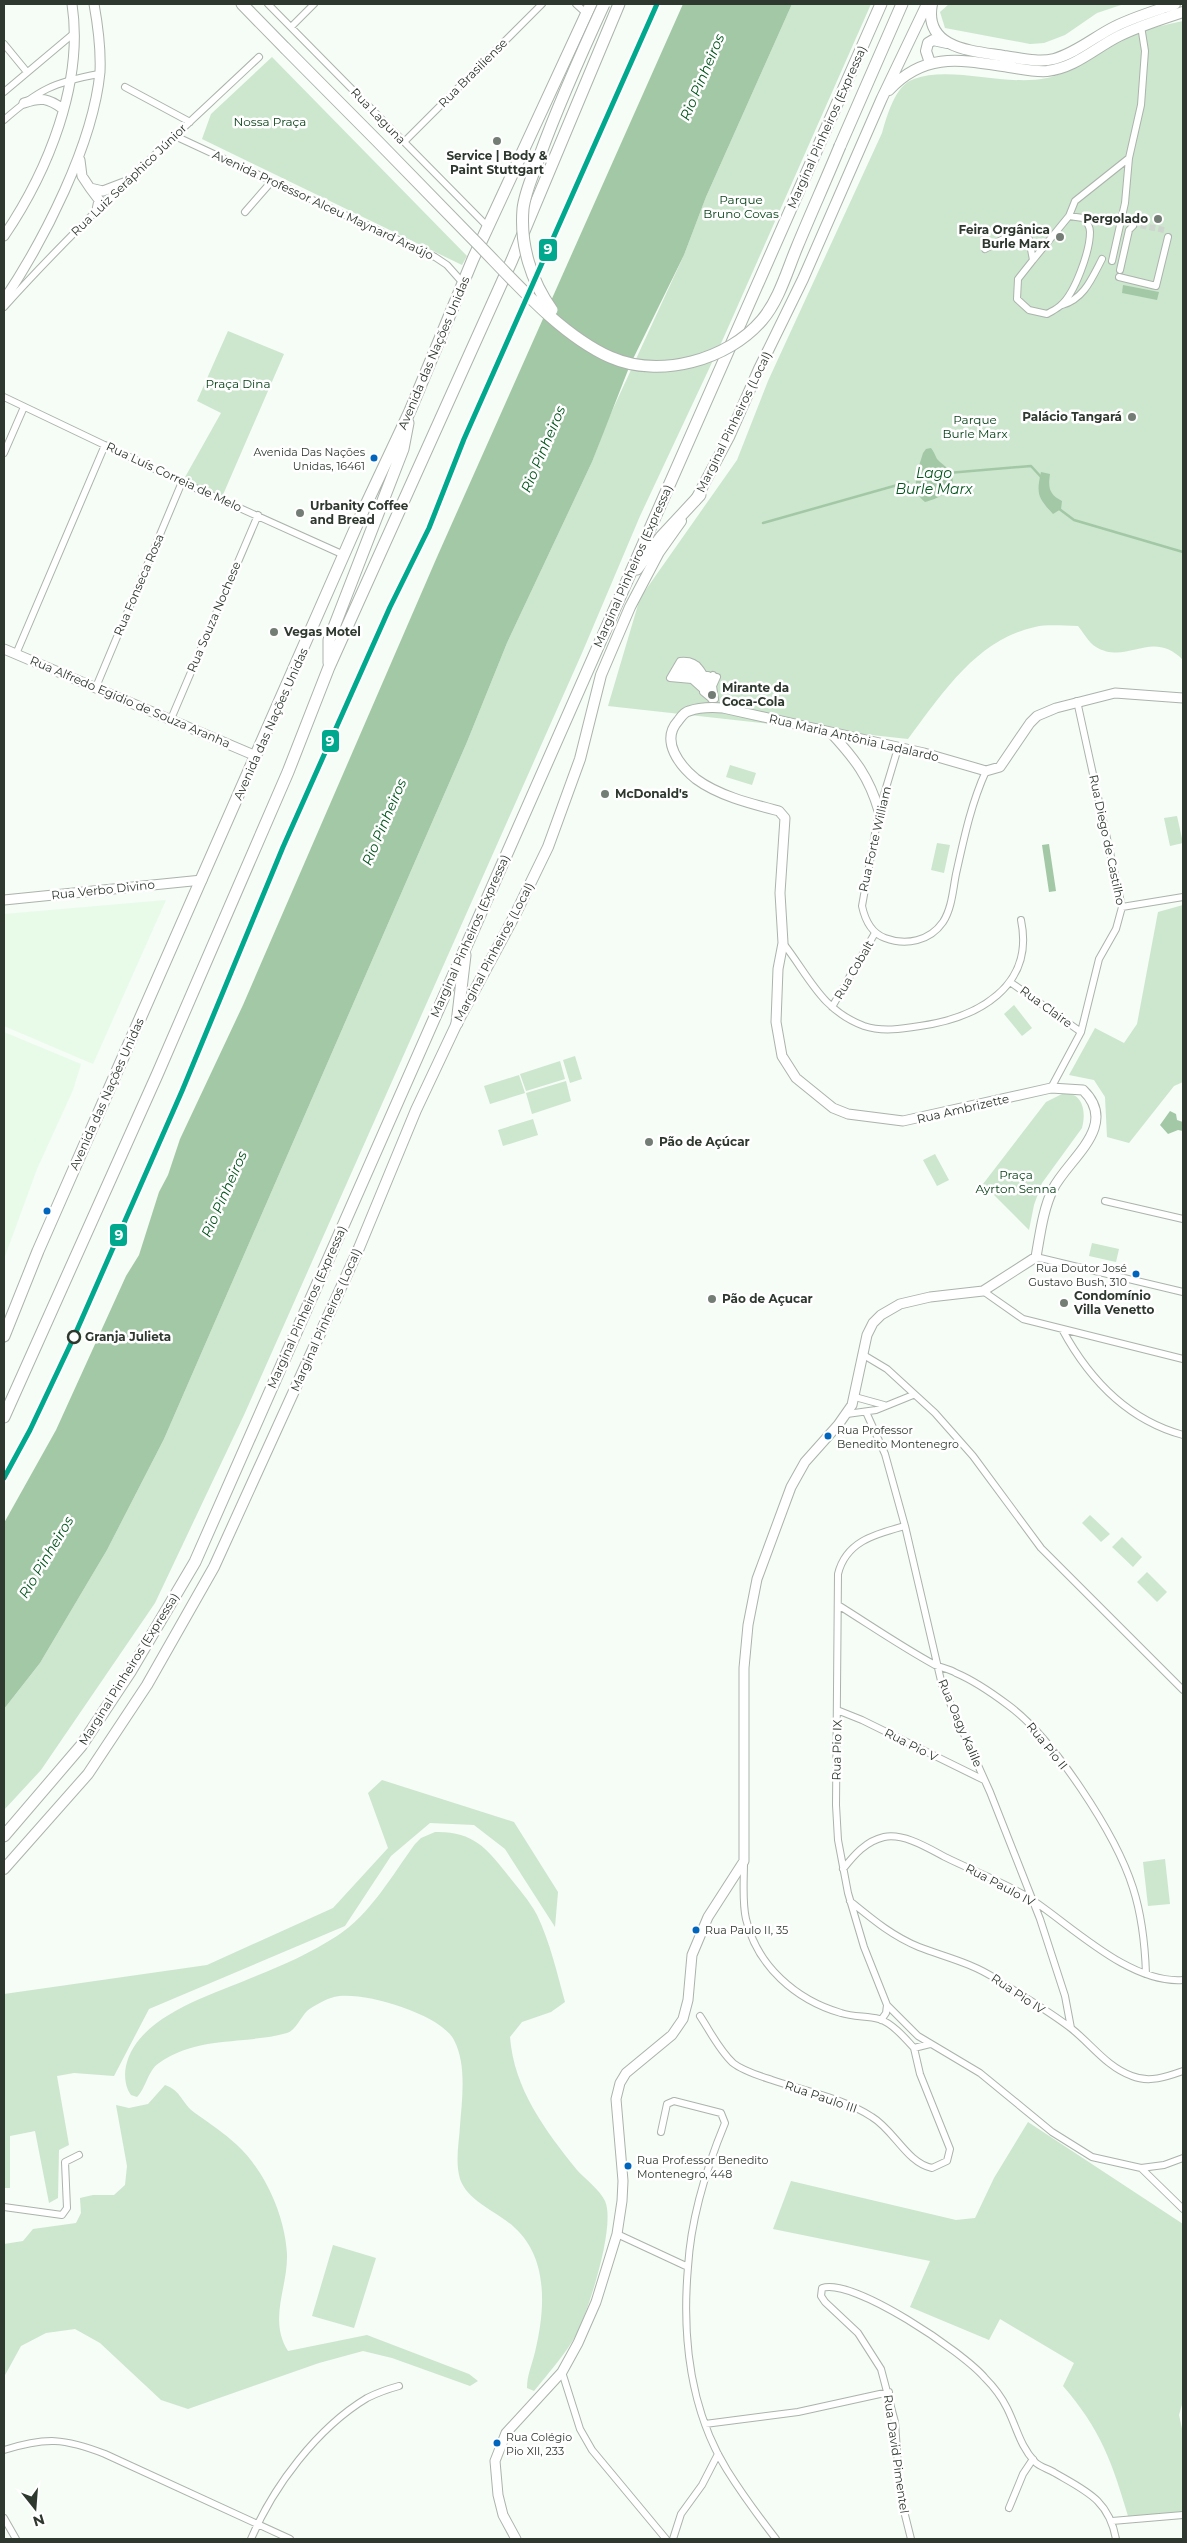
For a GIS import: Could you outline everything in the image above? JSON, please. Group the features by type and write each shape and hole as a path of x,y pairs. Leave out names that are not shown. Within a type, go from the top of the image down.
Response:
{"highway":[{"path":"242,4 534,300 566,328 592,348 612,358 637,364 670,365 698,361 721,351 744,338 762,320 779,292 902,4"},
{"path":"566,328 542,296 532,274 524,241 523,211 525,196 557,109 604,4"},
{"path":"4,1417 165,1058 288,772 329,667 512,260 619,4"},
{"name":"Marginal Pinheiros (Expressa)","path":"4,1836 81,1746 130,1672 195,1562 881,4"},
{"name":"Avenida das Nações Unidas","path":"4,1336 38,1251 344,555 410,411 488,227 589,9"},
{"path":"329,667 329,640 403,449 410,411"},
{"path":"624,587 661,537 700,495"},
{"path":"457,1023 467,943"}],"main road":[{"name":"Marginal Pinheiros (Local)","path":"4,1869 88,1774 147,1685 214,1567 358,1248 416,1110 457,1023 515,915 550,841 580,759 601,675 630,607 659,552 700,495 803,280 882,98 927,4"},
{"path":"932,4 931,16 935,30 950,44"},
{"path":"930,63 926,51 928,43 937,40 968,50 1038,61 1049,60 1076,50 1126,21 1175,4"},
{"path":"882,98 908,72 930,63 946,60 1048,71 1072,64 1108,42 1141,26 1183,12"}],"street":[{"path":"65,4 73,14"},
{"path":"4,236 18,215 46,158 63,109 70,80 73,34 72,4"},
{"path":"4,300 8,289 25,268 80,153 95,103 99,74 99,43 95,4"},
{"name":"Rua Laguna","path":"268,4 488,227"},
{"path":"291,27 314,4"},
{"name":"Rua Brasiliense","path":"404,142 542,4"},
{"path":"576,4 589,9"},
{"path":"1112,261 1125,203 1129,158 1141,105 1145,51 1141,26"},
{"path":"4,92 73,34"},
{"path":"4,44 27,72"},
{"name":"Rua Luiz Seráphico Júnior","path":"4,307 8,289 97,210 259,57"},
{"path":"4,120 24,103 48,87 99,74"},
{"path":"125,87 190,122"},
{"path":"24,103 40,98 46,99 63,109"},
{"name":"Avenida Professor Alceu Maynard Araújo","path":"174,136 435,257 447,265 464,284"},
{"path":"80,153 80,169 99,200 97,210"},
{"path":"1102,259 1091,281 1074,302 1062,305 1047,314 1029,310 1017,299 1018,279 1069,216 1075,201 1129,158"},
{"path":"245,212 272,181"},
{"path":"90,188 103,191 124,183"},
{"path":"1062,305 1074,288 1084,261 1090,232 1084,218 1069,216"},
{"path":"1133,226 1129,230 1119,274 1156,286 1168,236"},
{"path":"985,248 1005,238 1029,239 1033,260"},
{"name":"Rua Luís Correia de Melo","path":"4,397 182,482 344,555"},
{"path":"4,454 24,407"},
{"path":"16,654 105,445"},
{"name":"Rua Fonseca Rosa","path":"96,687 182,482"},
{"name":"Rua Souza Nochese","path":"171,719 258,515"},
{"name":"Rua Alfredo Egidio de Souza Aranha","path":"4,649 256,756"},
{"path":"695,669 683,663 675,672 675,677 689,677 697,683 701,676 696,668 683,667 679,670 680,673 697,678 695,669 689,660 680,661 670,678 692,680 702,689 700,683 704,675 708,674 703,692 709,697 708,686 713,675 710,683 711,699 715,699 713,686 717,678"},
{"path":"875,933 893,941 909,942 929,936 942,923 950,904 972,804 986,771 1000,767 1030,723 1037,716 1077,701 1115,693 1183,698"},
{"name":"Rua Diego de Castilho","path":"1051,1088 1081,1032 1099,959 1116,929 1122,907 1077,701"},
{"name":"Rua Maria Antônia Ladalardo","path":"776,1022 777,984 782,943 780,893 785,848 785,818 778,812 718,792 698,780 678,763 671,744 673,726 686,711 706,707 723,708 969,764 986,771"},
{"path":"831,733 862,769 870,783 879,811"},
{"name":"Rua Forte William","path":"875,933 864,914 862,896 879,811 898,748"},
{"name":"Rua Verbo Divino","path":"4,900 202,880"},
{"path":"1122,907 1151,900 1183,897"},
{"path":"782,943 816,992 832,1007 865,1026 890,1030 966,1015 996,996 1010,982 1022,956 1024,934 1021,920"},
{"name":"Rua Cobalt","path":"832,1007 875,933"},
{"name":"Rua Claire","path":"1010,982 1081,1032"},
{"name":"Rua Ambrizette","path":"776,1022 782,1056 791,1072 833,1108 848,1114 889,1120 911,1120 1051,1088 1083,1090 1092,1103 1096,1117 1095,1128 1090,1140 1052,1191 1036,1257"},
{"path":"1105,1200 1183,1219"},
{"path":"930,2044 914,2048 892,2027 881,2020 842,2014 813,2003 783,1982 763,1958 746,1918 744,1861 744,1668 748,1625 758,1579 791,1486 805,1462 847,1414 855,1397 867,1336 873,1323 890,1309 900,1304 930,1297 983,1290 1036,1257 1183,1292"},
{"path":"983,1290 1022,1318 1183,1360"},
{"path":"1062,1329 1083,1362 1104,1389 1119,1402 1160,1428 1183,1435"},
{"path":"862,1354 887,1369 913,1395 935,1413 974,1456 1041,1548 1183,1690"},
{"path":"847,1414 866,1412 890,1405 913,1395"},
{"path":"855,1397 877,1405 890,1405"},
{"name":"Rua Oagy Kalile","path":"866,1412 884,1454 905,1526 942,1685 984,1780 1031,1900 1065,1996 1071,2028"},
{"name":"Rua Pio IX","path":"905,1526 869,1538 851,1549 841,1563 838,1574 836,1805 843,1869 864,1948 887,2005 900,2020 930,2044 980,2073 1052,2132 1075,2148 1092,2157 1141,2168"},
{"name":"Rua Pio II","path":"838,1605 936,1665 972,1680 1026,1719 1045,1741 1080,1788 1113,1845 1133,1887 1144,1934 1146,1974"},
{"name":"Rua Pio V","path":"837,1710 862,1720 984,1780"},
{"name":"Rua Paulo IV","path":"843,1869 856,1853 870,1843 877,1839 894,1836 939,1853 1031,1900 1048,1914 1117,1959 1146,1974 1183,1980"},
{"path":"516,2539 503,2515 498,2495 495,2461 506,2434 562,2372 578,2343 596,2302 617,2234 623,2181 616,2099 620,2083 626,2073 672,2035 683,2019 688,2000 692,1955 708,1917 744,1861"},
{"name":"Rua Pio IV","path":"850,1901 882,1928 919,1947 979,1968 1071,2028 1108,2063 1133,2077 1149,2080 1163,2078 1183,2071"},
{"path":"881,2020 886,2013 887,2005"},
{"name":"Rua Paulo III","path":"700,2016 716,2042 734,2063 758,2075 856,2108 873,2117 892,2133 918,2163 932,2168 947,2161 950,2150 920,2074 914,2048"},
{"path":"661,2132 667,2104 674,2101 721,2113 724,2117 725,2123 704,2180 694,2220 688,2267 687,2321 693,2387 705,2424 726,2470 776,2539"},
{"path":"4,2207 62,2215 67,2208 65,2162 79,2156"},
{"path":"1141,2168 1164,2165 1183,2158"},
{"path":"1141,2168 1183,2209"},
{"path":"617,2234 688,2267"},
{"name":"Rua David Pimentel","path":"911,2539 900,2495 895,2422 889,2392 874,2356 849,2324 825,2302 821,2296 822,2288 836,2286 872,2301 925,2331 963,2358 985,2378 1007,2407 1019,2440 1037,2464 1082,2488 1105,2509 1112,2521 1116,2539"},
{"path":"562,2372 580,2429 592,2450 666,2539"},
{"path":"251,2539 278,2488 316,2441 350,2410 366,2399 399,2386"},
{"path":"705,2424 798,2412 889,2392"},
{"path":"4,2450 43,2440 74,2442 105,2454 290,2539"},
{"path":"673,2539 681,2514 702,2485 718,2454"},
{"path":"1009,2508 1023,2474 1033,2459"},
{"path":"1112,2521 1183,2515"},
{"path":"4,2518 16,2539"}],"shaded area":[{"path":"166,900 93,1064 4,1026 4,914"},
{"path":"4,1032 81,1064 73,1090 37,1169 4,1259"}],"green space":[{"name":"Parque Bruno Covas","path":"792,4 871,4 723,339 640,516 582,653 244,1415 155,1603 41,1770 4,1810 4,1709 40,1663 107,1550 164,1439 467,742 507,643 592,462 606,424 684,255 706,197"},
{"path":"949,4 1124,4 1097,13 1065,35 1044,43 1030,44 945,28 940,12"},
{"name":"Parque Burle Marx","path":"1183,21 1183,660 1171,651 1160,647 1119,653 1108,652 1093,645 1078,626 1051,625 1035,627 1014,634 978,656 948,687 908,739 608,706 640,598 737,460 768,381 882,133 893,102 907,82 929,75 945,74 1014,80 1047,78 1071,69 1107,45 1124,37 1144,30"},
{"name":"Nossa Praça","path":"272,57 467,256 462,265 202,139 211,114"},
{"name":"Praça Dina","path":"228,331 284,354 222,497 184,479 221,413 197,401"},
{"path":"730,765 756,773 752,785 726,777"},
{"path":"1177,816 1183,843 1170,846 1164,818"},
{"path":"937,843 950,845 944,873 931,870"},
{"path":"1183,905 1183,1082 1174,1086 1129,1143 1107,1137 1105,1097 1094,1080 1069,1075 1095,1028 1124,1043 1137,1024 1158,912"},
{"path":"1014,1005 1032,1028 1022,1036 1004,1014"},
{"path":"575,1056 582,1079 570,1083 563,1060"},
{"path":"560,1061 565,1079 526,1091 520,1074"},
{"path":"519,1075 525,1093 490,1104 484,1086"},
{"path":"566,1081 571,1101 532,1114 526,1093"},
{"name":"Praça Ayrton Senna","path":"1064,1093 1076,1096 1080,1100 1084,1116 1082,1128 1042,1183 1034,1205 1029,1230 983,1184 1046,1102"},
{"path":"533,1119 538,1135 503,1146 498,1130"},
{"path":"935,1154 949,1180 937,1186 923,1160"},
{"path":"1092,1243 1119,1249 1116,1262 1089,1256"},
{"path":"1090,1515 1110,1534 1101,1542 1082,1523"},
{"path":"1122,1537 1142,1557 1133,1567 1112,1547"},
{"path":"1147,1572 1167,1592 1157,1602 1137,1582"},
{"path":"382,1780 514,1822 558,1892 555,1927 505,1849 474,1825 430,1823 391,1856 345,1926 149,2009 114,2076 74,2073 57,2076 69,2145 59,2150 58,2198 49,2203 35,2131 10,2136 10,2188 4,2188 4,1994 207,1965 333,1908 388,1848 368,1793"},
{"path":"435,1832 459,1834 477,1842 492,1856 523,1894 542,1925 565,2002 551,2012 522,2022 510,2037 513,2056 525,2091 543,2124 577,2170 605,2201 607,2228 604,2247 588,2306 577,2333 568,2348 534,2391 527,2388 541,2320 542,2286 539,2270 534,2255 526,2241 515,2228 469,2194 460,2179 458,2159 462,2094 461,2060 454,2040 446,2030 434,2021 399,2006 380,2001 362,1997 334,1997 307,2011 290,2032 271,2037 206,2044 190,2048 174,2054 155,2066 137,2097 131,2095 127,2088 126,2066 133,2048 145,2033 161,2020 180,2009 298,1958 337,1936 370,1906 415,1844 421,1838"},
{"path":"1165,1859 1170,1904 1148,1906 1143,1862"},
{"path":"165,2085 175,2090 190,2109 237,2145 256,2168 272,2195 282,2225 287,2254 287,2267 279,2315 282,2339 288,2351 367,2335 469,2374 478,2381 470,2386 392,2358 363,2351 319,2363 188,2409 161,2400 100,2343 75,2329 46,2333 21,2346 4,2377 4,2244 23,2241 33,2229 76,2223 81,2213 80,2198 93,2195 114,2195 125,2185 127,2166 116,2105 129,2108 148,2104"},
{"path":"1028,2122 1183,2224 1183,2401 1179,2415 1183,2433 1183,2512 1128,2516 1104,2447 1087,2417 1063,2386 1074,2363 1000,2319 989,2340 910,2307 930,2261 773,2229 791,2181 956,2220 975,2218 994,2178"},
{"path":"333,2245 376,2258 354,2328 312,2316"}],"water":[{"name":"Rio Pinheiros","path":"683,4 792,4 706,197 684,255 630,365 592,462 507,643 467,742 164,1439 107,1550 40,1663 4,1709 4,1523 56,1430 126,1276 139,1255 159,1192 168,1175 180,1139 243,1005 437,557"},
{"path":"1123,285 1159,292 1157,300 1122,293"},
{"name":"Lago Burle Marx","path":"931,448 937,459 949,470 953,482 947,492 925,502 917,492 916,479 923,453 926,449"},
{"path":"1041,472 1050,474 1050,490 1054,496 1062,501 1061,509 1053,514 1041,499 1039,486"},
{"path":"1049,844 1056,891 1049,892 1042,845"},
{"path":"1170,1111 1176,1114 1177,1120 1183,1122 1183,1131 1178,1130 1168,1134 1160,1125"}],"waterway":[{"path":"948,473 1031,466 1042,478"},
{"path":"763,523 908,482"},
{"path":"1058,508 1074,520 1183,552"}],"tunnel":[{"path":"1133,226 1134,224 1164,230"}],"transit line":[{"name":"9","path":"4,1478 30,1430 73,1339 182,1091 283,847 390,607 429,528 464,439 657,4"}],"place":[{"name":"Service | Body & Paint Stuttgart","path":"497,141"},
{"name":"Pergolado","path":"1158,219"},
{"name":"Feira Orgânica Burle Marx","path":"1060,237"},
{"name":"Palácio Tangará","path":"1132,417"},
{"name":"Avenida Das Nações Unidas, 16461","path":"374,458"},
{"name":"Urbanity Coffee and Bread","path":"300,513"},
{"name":"Vegas Motel","path":"274,632"},
{"name":"Mirante da Coca-Cola","path":"712,695"},
{"name":"McDonald's","path":"605,794"},
{"name":"Pão de Açúcar","path":"649,1142"},
{"name":"Rua Doutor José Gustavo Bush, 310","path":"1136,1274"},
{"name":"Pão de Açucar","path":"712,1299"},
{"name":"Condomínio Villa Venetto","path":"1064,1303"},
{"name":"Granja Julieta","path":"74,1337"},
{"name":"Rua Professor Benedito Montenegro","path":"828,1436"},
{"name":"Rua Paulo II, 35","path":"696,1930"},
{"name":"Rua Prof.essor Benedito Montenegro, 448","path":"628,2166"},
{"name":"Rua Colégio Pio XII, 233","path":"497,2443"}]}
